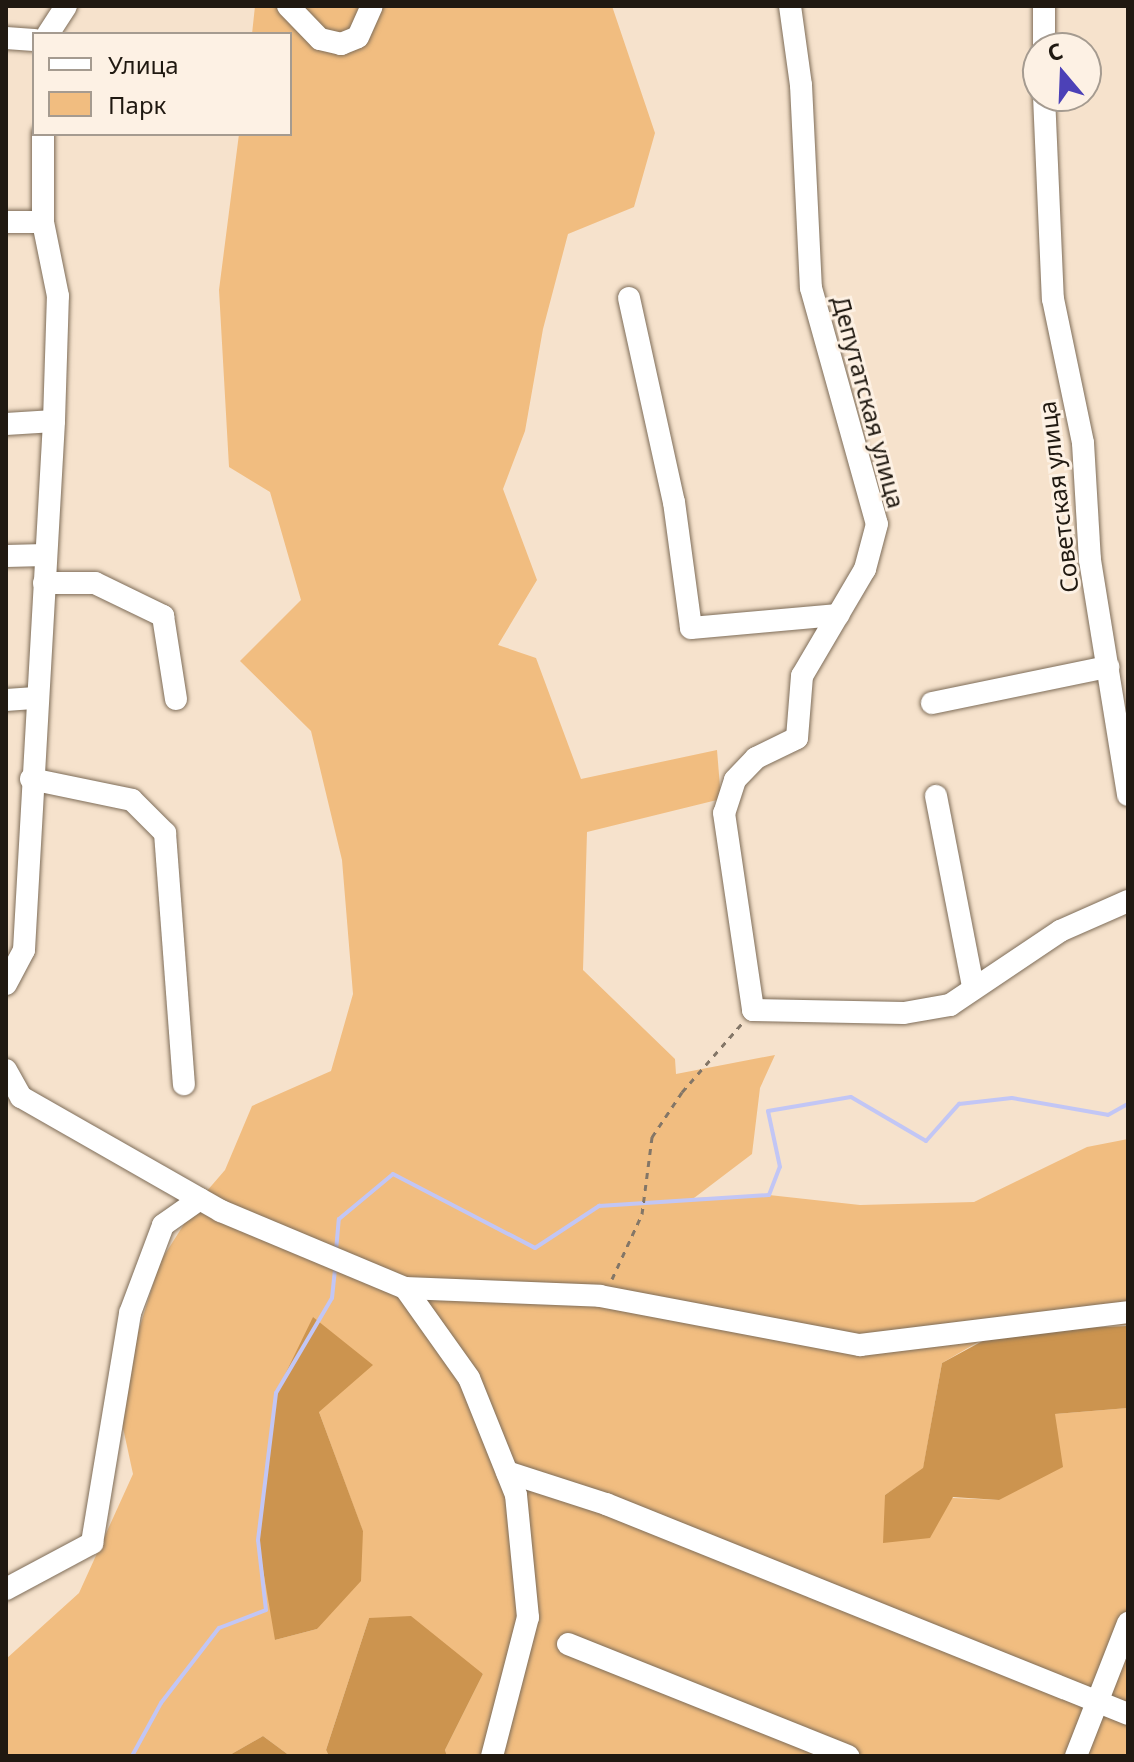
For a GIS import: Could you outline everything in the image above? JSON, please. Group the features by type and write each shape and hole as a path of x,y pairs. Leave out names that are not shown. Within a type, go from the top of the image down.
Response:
{"street":[{"path":"49,32 66,6"},
{"path":"288,6 320,39 341,44 358,37 372,6"},
{"name":"Депутатская улица","path":"753,1010 724,813 735,780 756,758 797,738 802,676 865,569 877,524 811,288 801,85 790,6"},
{"path":"1044,6 1044,32"},
{"path":"6,38 32,40"},
{"name":"Советская улица","path":"1045,112 1053,299 1083,443 1090,560 1128,792"},
{"path":"6,984 24,950 16,850 31,779 54,421 58,296 43,222 43,136"},
{"path":"6,222 43,222"},
{"path":"629,298 674,502 691,628 838,615"},
{"path":"6,424 54,421"},
{"path":"6,556 46,555"},
{"path":"44,583 95,583 163,616 176,699"},
{"path":"932,703 1108,667"},
{"path":"6,700 36,698"},
{"path":"31,779 132,800 165,833 184,1084"},
{"path":"936,796 973,986"},
{"path":"753,1010 904,1013 950,1005 973,986 1060,931 1128,901"},
{"path":"6,1070 21,1097 200,1199 405,1288 600,1296 860,1345 1128,1312"},
{"path":"6,1589 92,1543 130,1313 163,1225 200,1199"},
{"path":"405,1288 469,1378 516,1495 528,1617 492,1756"},
{"path":"507,1472 606,1504 1128,1714"},
{"path":"1076,1756 1128,1623"},
{"path":"568,1644 848,1756"}],"path":[{"path":"600,1296 620,1266 643,1211 652,1137 682,1092 753,1010"}],"green space":[{"path":"255,6 612,6 655,133 634,207 568,234 543,329 525,431 503,489 537,580 498,645 536,658 581,779 717,750 721,799 587,832 583,970 675,1059 676,1074 775,1055 760,1088 752,1154 694,1198 769,1195 860,1205 974,1202 1087,1147 1128,1139 1128,1325 1004,1327 942,1363 923,1469 885,1495 999,1500 1055,1414 1128,1408 1128,1756 447,1756 445,1750 483,1674 369,1618 326,1750 329,1756 290,1756 263,1736 228,1756 6,1756 6,1659 79,1593 133,1474 117,1400 160,1262 200,1199 225,1170 252,1106 331,1071 353,994 342,860 311,731 240,661 301,600 270,492 229,467 219,290 239,136 292,136 292,32 252,32","holes":["313,1317 319,1412 363,1532 317,1629 275,1640"]}],"shaded area":[{"path":"313,1317 373,1365 319,1412 363,1531 361,1581 317,1629 275,1640 258,1540 276,1393"},
{"path":"1128,1326 1128,1408 1055,1414 1063,1467 999,1500 953,1497 930,1538 883,1543 885,1495 923,1468 942,1363 1001,1331"},
{"path":"411,1616 483,1674 445,1750 447,1756 329,1756 326,1750 369,1618"},
{"path":"263,1736 290,1756 228,1756"}],"waterway":[{"path":"336,1251 339,1219 393,1174 535,1248 599,1206 769,1195 780,1167 768,1111 851,1097 926,1141 959,1104 1012,1098 1108,1115 1128,1104"},
{"path":"132,1756 161,1703 219,1628 266,1610 258,1540 276,1393 332,1298 335,1268"}]}
